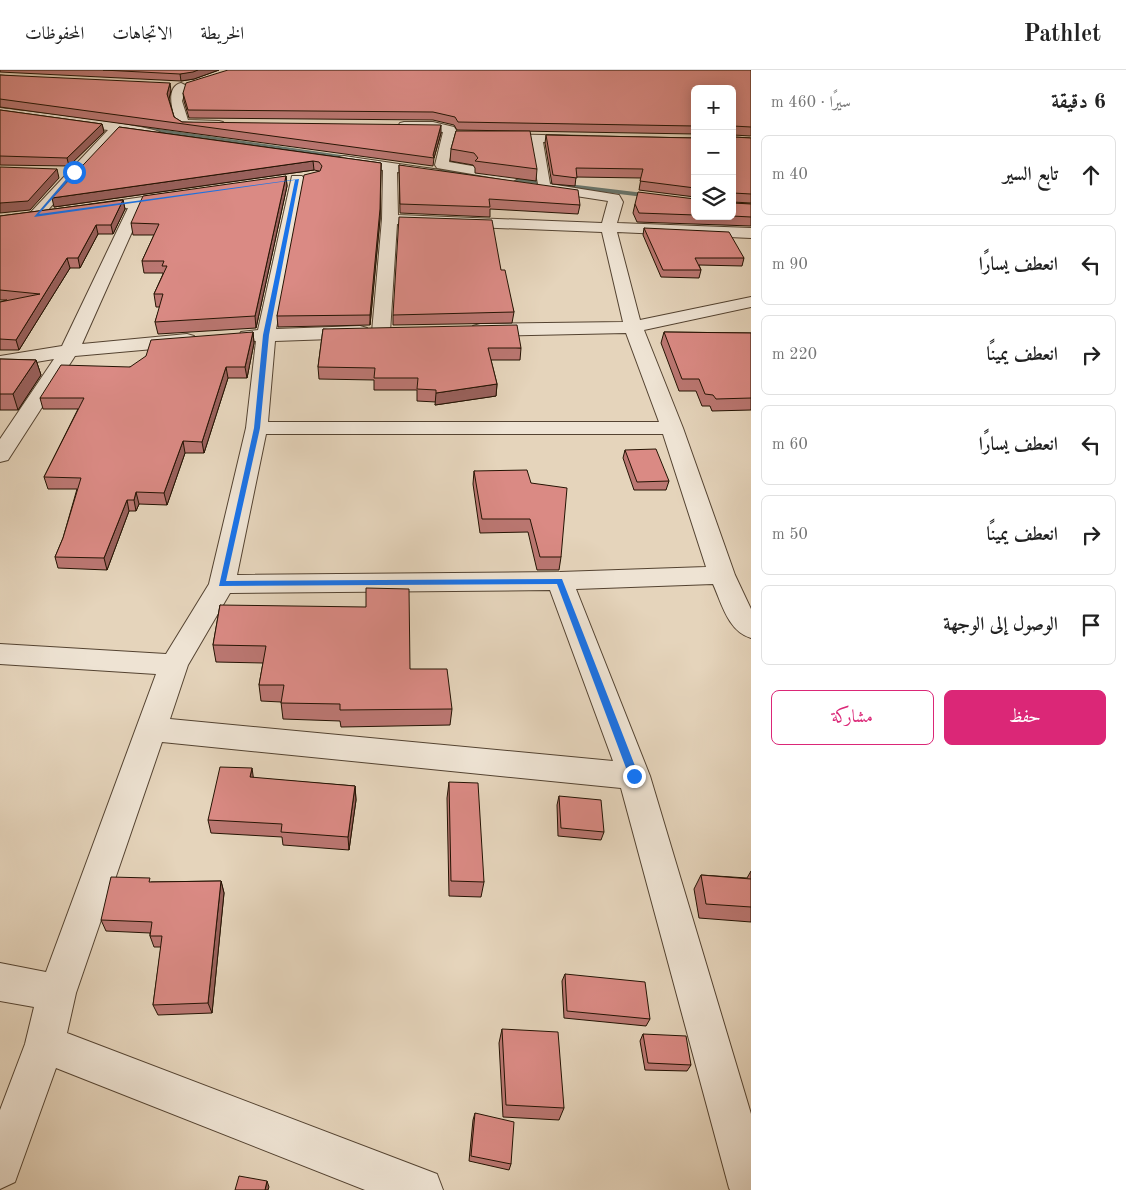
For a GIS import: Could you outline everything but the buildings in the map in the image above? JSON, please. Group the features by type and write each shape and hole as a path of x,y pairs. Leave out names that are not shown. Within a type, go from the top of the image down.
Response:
{"street":[{"path":"182,86 176,101 183,124 237,125"},
{"path":"0,112 164,134"},
{"path":"393,126 446,128 450,130 454,136 441,164 445,166 629,195"},
{"path":"35,216 74,172 119,127"},
{"path":"478,137 596,140"},
{"path":"536,139 544,182"},
{"path":"333,159 614,198 616,202 608,226 633,327 672,428 722,574 743,621 751,628"},
{"path":"334,174 390,167"},
{"path":"381,332 390,219 390,167"},
{"path":"56,171 74,172"},
{"path":"0,1167 45,1044 57,993 174,666 222,584 257,428 266,335 297,179"},
{"path":"73,211 194,194"},
{"path":"0,456 69,351 138,202"},
{"path":"18,218 54,214"},
{"path":"390,219 751,233"},
{"path":"459,330 633,327 751,302"},
{"path":"226,337 401,332"},
{"path":"0,362 69,351 206,339"},
{"path":"257,428 672,428"},
{"path":"222,584 560,581 722,574"},
{"path":"560,581 634,776 751,1188"},
{"path":"0,654 174,666"},
{"path":"153,729 634,776"},
{"path":"0,982 57,993"},
{"path":"45,1044 422,1190"}],"waterway":[{"path":"138,128 355,159"},
{"path":"425,169 652,196"}],"route":[{"path":"74,172 35,216 297,179 266,335 257,428 222,584 560,581 634,776"}]}
